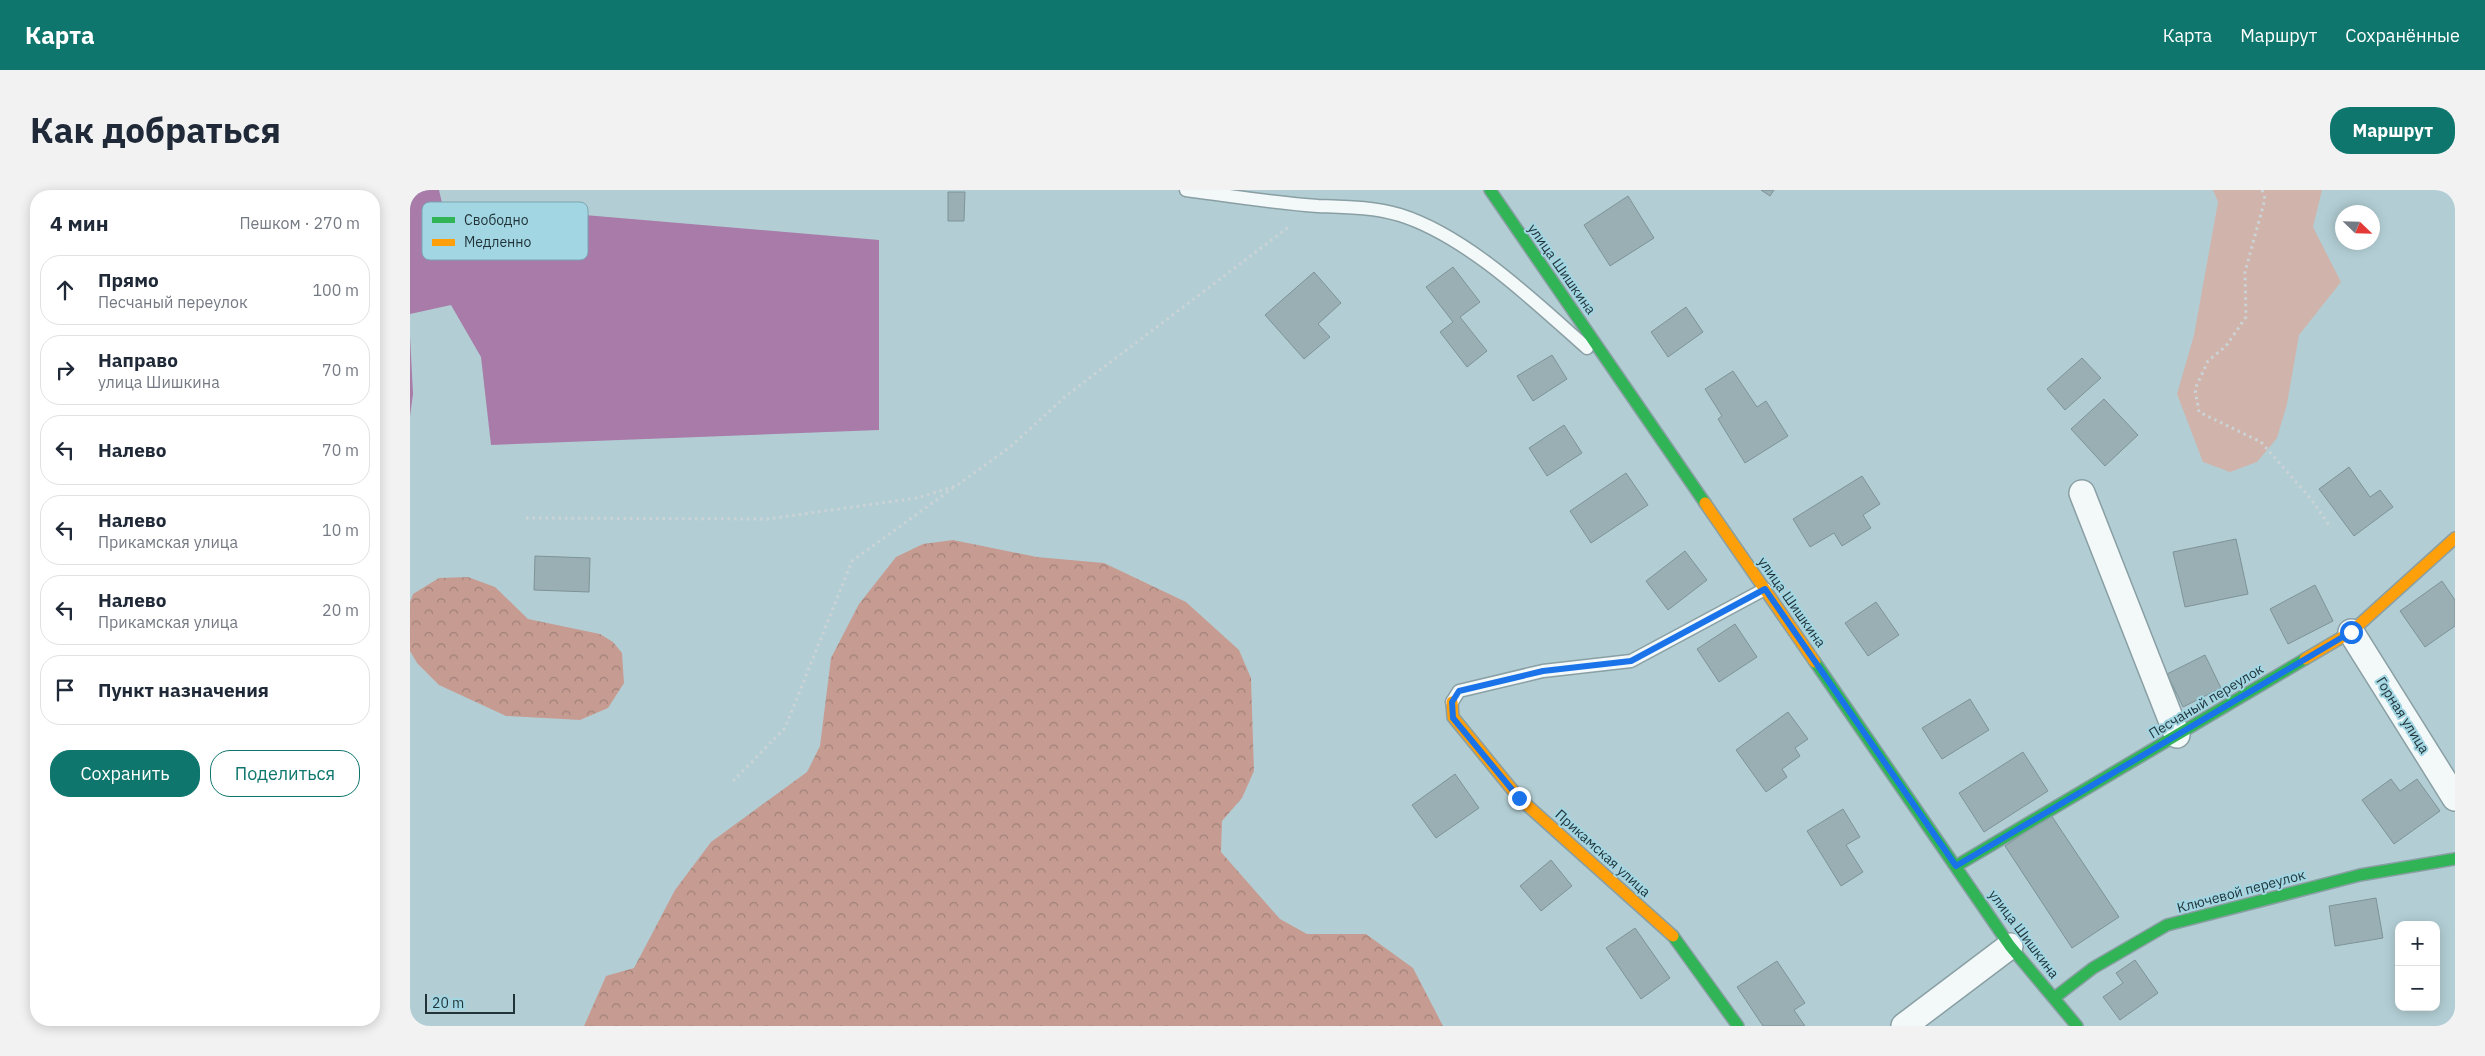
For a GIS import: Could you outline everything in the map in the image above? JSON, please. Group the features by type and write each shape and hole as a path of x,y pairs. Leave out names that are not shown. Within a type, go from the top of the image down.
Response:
{"street":[{"name":"улица Шишкина","path":"1490,190 2010,946 2077,1026"},
{"path":"2082,493 2178,736"},
{"name":"Песчаный переулок","path":"1956,866 2351,632 2455,538"},
{"name":"Горная улица","path":"2351,632 2455,798"},
{"name":"Прикамская улица","path":"1452,702 1453,718 1519,798 1672,936 1738,1026"},
{"name":"Ключевой переулок","path":"2054,998 2093,968 2167,925 2360,875 2455,859"},
{"path":"1904,1026 2010,946"}],"lane":[{"path":"1186,190 1317,206 1364,207 1400,215 1437,230 1526,293 1619,376"},
{"path":"1452,702 1459,691 1543,671 1631,661 1765,589"}],"path":[{"path":"2262,190 2265,200 2245,272 2246,318 2226,346 2208,361 2195,389 2199,412 2261,442 2311,499 2331,528"},
{"path":"733,781 785,728 852,561 1010,447 1089,378 1317,206"},
{"path":"526,518 768,519 917,498 956,486"}],"shaded area":[{"path":"410,190 439,190 442,202 422,202 422,260 588,260 588,215 879,240 879,430 491,445 481,357 451,305 410,314"},
{"path":"2213,190 2322,190 2313,227 2341,282 2299,335 2287,404 2277,438 2257,462 2230,472 2203,462 2177,394 2194,335 2218,202"},
{"path":"410,336 413,394 410,416"}],"green space":[{"path":"953,540 1037,557 1104,563 1186,602 1239,650 1251,678 1254,771 1242,798 1222,821 1221,852 1280,919 1307,934 1366,934 1413,968 1443,1026 584,1026 606,976 634,968 675,890 711,842 807,772 820,746 831,658 859,604 896,557 923,544"},
{"path":"468,577 495,587 528,619 600,634 613,642 622,653 624,683 608,708 580,720 506,716 439,685 417,663 410,651 410,602 413,594 439,578"}],"building":[{"path":"1761,190 1774,190 1770,196"},
{"path":"948,192 965,192 964,221 948,221"},
{"path":"1628,196 1654,238 1610,266 1584,225"},
{"path":"1453,267 1480,302 1460,317 1487,351 1467,367 1440,332 1453,322 1426,287"},
{"path":"1314,272 1341,303 1318,324 1330,337 1304,359 1265,315"},
{"path":"1686,307 1703,332 1668,357 1651,332"},
{"path":"1552,355 1567,379 1533,401 1517,376"},
{"path":"2082,358 2101,378 2065,410 2047,389"},
{"path":"1733,371 1757,407 1766,401 1788,436 1745,463 1718,419 1722,416 1705,389"},
{"path":"2104,399 2138,435 2105,466 2071,429"},
{"path":"1564,425 1582,453 1547,476 1529,448"},
{"path":"2349,467 2370,497 2380,490 2393,507 2354,536 2319,489"},
{"path":"1626,473 1648,505 1591,543 1570,511"},
{"path":"1862,476 1880,504 1863,515 1871,528 1842,546 1834,533 1810,547 1793,519"},
{"path":"2236,539 2248,594 2185,607 2173,552"},
{"path":"1685,551 1707,580 1668,610 1646,581"},
{"path":"535,556 590,558 589,592 534,590"},
{"path":"2442,581 2455,600 2455,626 2425,647 2400,611"},
{"path":"2315,585 2333,621 2288,644 2270,609"},
{"path":"1876,602 1899,635 1868,656 1845,623"},
{"path":"1735,624 1757,657 1719,682 1697,649"},
{"path":"2205,655 2221,688 2183,707 2167,674"},
{"path":"1970,699 1989,730 1942,759 1922,728"},
{"path":"1788,712 1808,739 1795,748 1800,756 1782,769 1787,777 1766,792 1736,750"},
{"path":"2023,752 2048,791 1984,832 1959,793"},
{"path":"1455,774 1479,808 1436,838 1412,805"},
{"path":"2391,779 2400,791 2417,779 2440,811 2394,844 2362,800"},
{"path":"1843,809 1860,837 1846,845 1863,872 1841,886 1807,831"},
{"path":"2051,815 2119,917 2072,948 2005,846"},
{"path":"1551,860 1572,886 1541,911 1520,886"},
{"path":"2376,898 2383,938 2335,946 2329,906"},
{"path":"1635,928 1670,978 1641,999 1606,948"},
{"path":"2135,960 2158,993 2120,1020 2103,997 2123,983 2116,973"},
{"path":"1777,961 1805,1003 1794,1010 1805,1026 1763,1026 1737,987"}],"traffic: fast":[{"path":"1490,190 1705,503"},
{"path":"1956,866 2305,659"},
{"path":"1815,662 2010,946 2077,1026"},
{"path":"2054,998 2093,968 2167,925 2360,875 2455,859"},
{"path":"1673,936 1738,1026"}],"traffic: slow":[{"path":"1705,503 1815,662"},
{"path":"2305,659 2351,632 2455,538"},
{"path":"1452,702 1453,717 1519,798 1673,936"}],"route":[{"path":"1519,798 1453,718 1452,702 1459,691 1543,671 1631,661 1765,589 1956,866 2351,632"}]}
